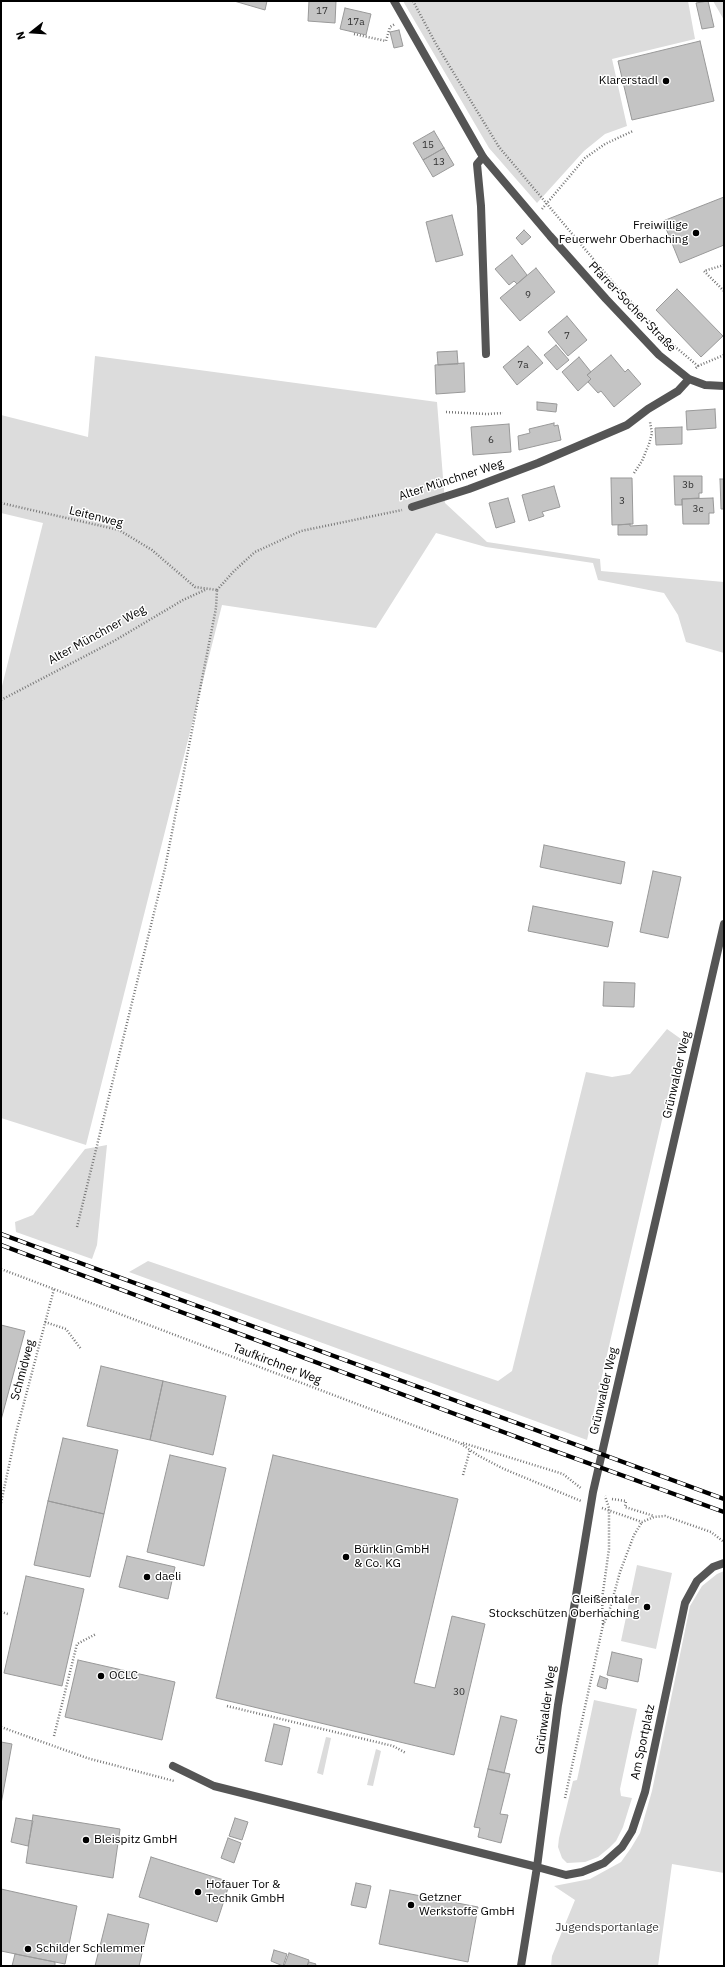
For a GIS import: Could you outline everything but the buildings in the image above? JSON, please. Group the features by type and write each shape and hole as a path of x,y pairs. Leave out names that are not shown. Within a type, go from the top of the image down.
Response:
{"street":[{"name":"Pfarrer-Socher-Straße","path":"394,1 483,157 606,299 654,350 689,379 705,385 724,386"},
{"path":"483,157 477,164 481,206 486,354"},
{"name":"Alter Münchner Weg","path":"412,507 469,490 538,463 627,425 648,409 678,391 689,379"},
{"name":"Grünwalder Weg","path":"521,1966 537,1867 558,1705 593,1492 724,924"},
{"name":"Am Sportplatz","path":"537,1867 566,1875 582,1872 604,1863 622,1847 632,1831 645,1792 685,1603 697,1581 713,1567 724,1563"},
{"path":"173,1766 214,1786 537,1867"}],"path":[{"path":"413,1 436,44 499,147 616,286 667,340 698,366"},
{"path":"354,34 386,41 388,32"},
{"path":"535,217 585,158 605,144 633,131"},
{"path":"724,265 704,271 724,291"},
{"path":"689,379 698,366 724,355"},
{"path":"634,473 642,461 652,433 648,409"},
{"path":"446,412 487,414 503,413"},
{"name":"Leitenweg","path":"1,503 119,530 152,550 195,587 206,590 217,590"},
{"name":"Alter Münchner Weg","path":"217,590 234,571 255,552 301,531 412,507"},
{"name":"Alter Münchner Weg","path":"1,700 114,641 183,600 206,590"},
{"path":"77,1227 165,868 216,608 217,590"},
{"name":"Taufkirchner Weg","path":"1,1269 460,1443 504,1469 542,1486"},
{"name":"Schmidweg","path":"1,1503 16,1433 54,1289"},
{"path":"45,1322 66,1329 81,1349"},
{"path":"460,1443 563,1474 583,1489"},
{"path":"463,1475 470,1450"},
{"path":"603,1624 602,1599 609,1536 609,1508 605,1496"},
{"path":"612,1499 626,1501 625,1507 654,1516 665,1516 696,1526 711,1532 724,1542"},
{"path":"565,1798 603,1624 609,1612 620,1572 634,1535 642,1522 654,1516"},
{"path":"628,1518 642,1522"},
{"path":"1,1612 8,1614"},
{"path":"54,1736 77,1644 96,1634"},
{"path":"227,1706 393,1746 406,1753"},
{"path":"1,1727 87,1758 177,1782"}],"green space":[{"path":"403,1 688,1 695,39 612,59 627,126 605,134 584,151 537,203 489,148"},
{"path":"713,1 724,1 724,20"},
{"path":"95,356 437,402 445,503 487,542 600,559 601,571 724,582 724,653 686,642 678,615 664,593 598,580 593,563 486,547 436,533 376,628 222,605 86,1145 1,1118 1,690 43,523 1,513 1,415 88,437"},
{"path":"667,1029 681,1039 587,1440 129,1272 148,1261 498,1381 512,1371 586,1072 612,1077 630,1074"},
{"path":"107,1145 97,1245 92,1259 16,1232 15,1222 33,1215 85,1149"},
{"name":"Gleißentaler Stockschützen Oberhaching","path":"637,1565 672,1573 656,1649 621,1641"},
{"name":"Jugendsportanlage","path":"724,1571 724,1873 672,1864 658,1966 551,1966 552,1956 575,1900 554,1886 590,1879 621,1862 640,1833 652,1791 690,1606 702,1586 717,1574"},
{"path":"594,1700 637,1709 620,1789 621,1796 632,1798 623,1827 616,1841 609,1848 598,1857 585,1862 567,1863 562,1858 558,1847 559,1838 573,1781 577,1780"},
{"path":"326,1737 331,1738 323,1775 317,1773"},
{"path":"376,1749 381,1751 373,1786 367,1785"}],"railway":[{"path":"1,1234 724,1499"},
{"path":"1,1245 549,1449 724,1512"}],"place":[{"name":"Klarerstadl","path":"666,81"},
{"name":"Freiwillige Feuerwehr Oberhaching","path":"696,233"},
{"name":"Bürklin GmbH & Co. KG","path":"346,1557"},
{"name":"daeli","path":"147,1577"},
{"name":"Gleißentaler Stockschützen Oberhaching","path":"647,1607"},
{"name":"OCLC","path":"101,1676"},
{"name":"Bleispitz GmbH","path":"86,1840"},
{"name":"Hofauer Tor & Technik GmbH","path":"198,1892"},
{"name":"Getzner Werkstoffe GmbH","path":"411,1905"},
{"name":"Schilder Schlemmer","path":"28,1949"}]}
